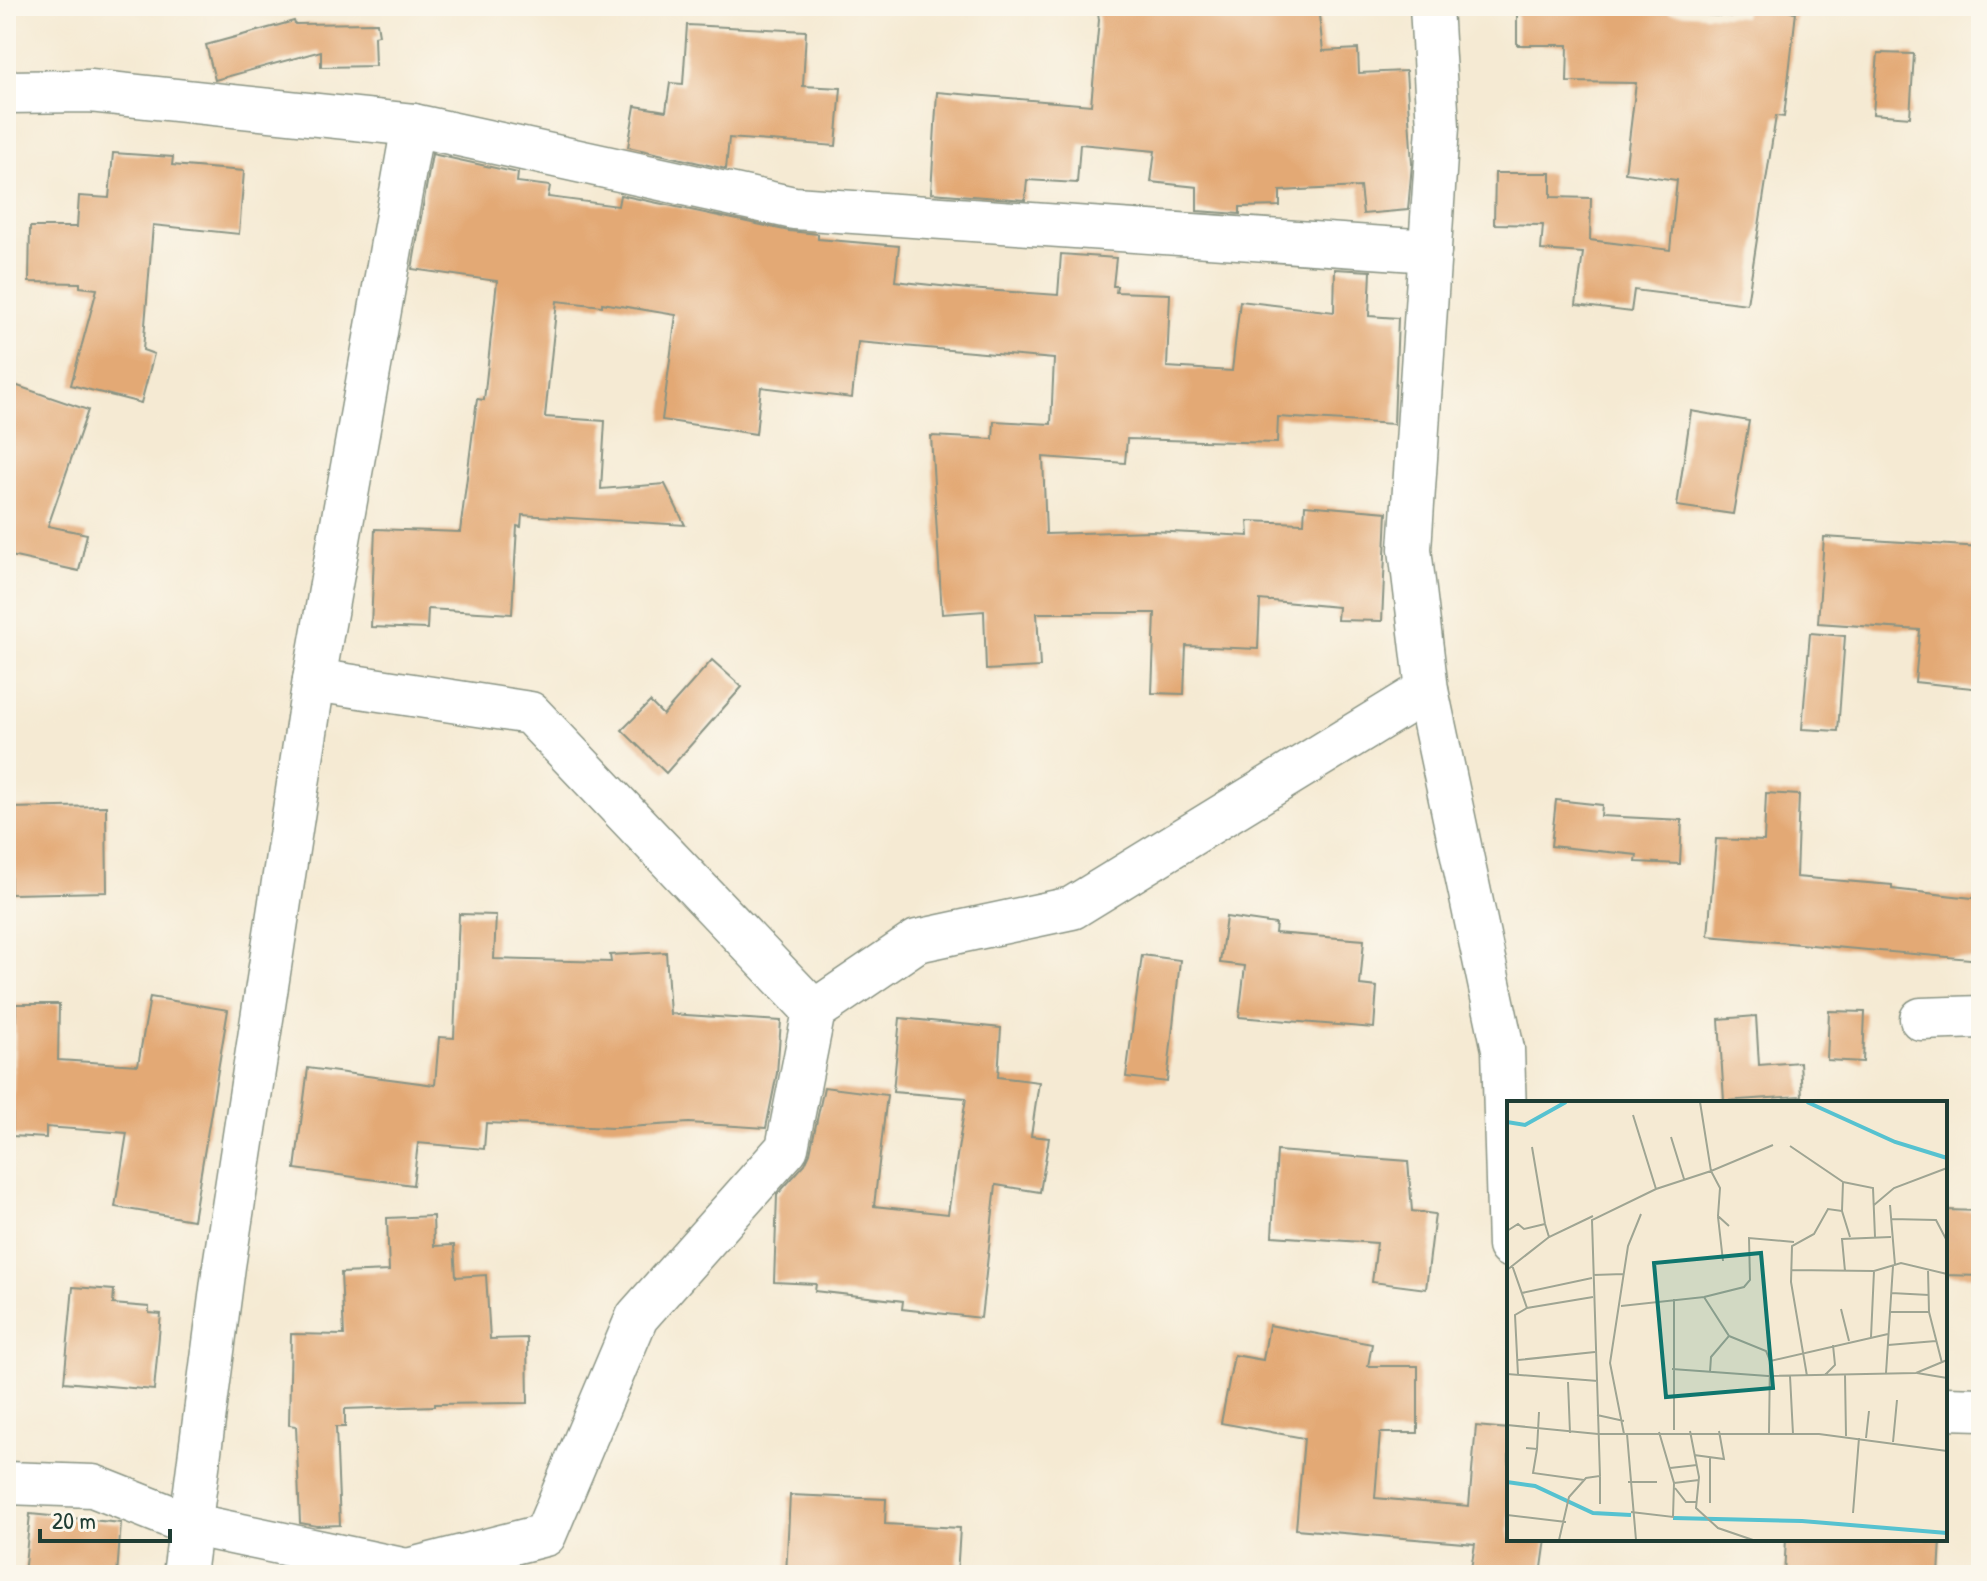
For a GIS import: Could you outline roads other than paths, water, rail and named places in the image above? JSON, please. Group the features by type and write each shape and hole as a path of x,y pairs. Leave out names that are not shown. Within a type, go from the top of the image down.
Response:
{"street":[{"path":"1431,6 1438,127 1410,549 1427,690 1503,1049 1507,1180"},
{"path":"6,92 90,91 413,125 794,208 1430,251"},
{"path":"184,1575 224,1266 314,680 413,125"},
{"path":"314,680 530,713 814,1011"},
{"path":"6,1483 93,1486 189,1524 407,1572 545,1535 637,1317 787,1148 814,1011 917,941 1072,908 1427,690"},
{"path":"1921,1019 1981,1017"},
{"path":"1947,1408 1981,1409"}]}
